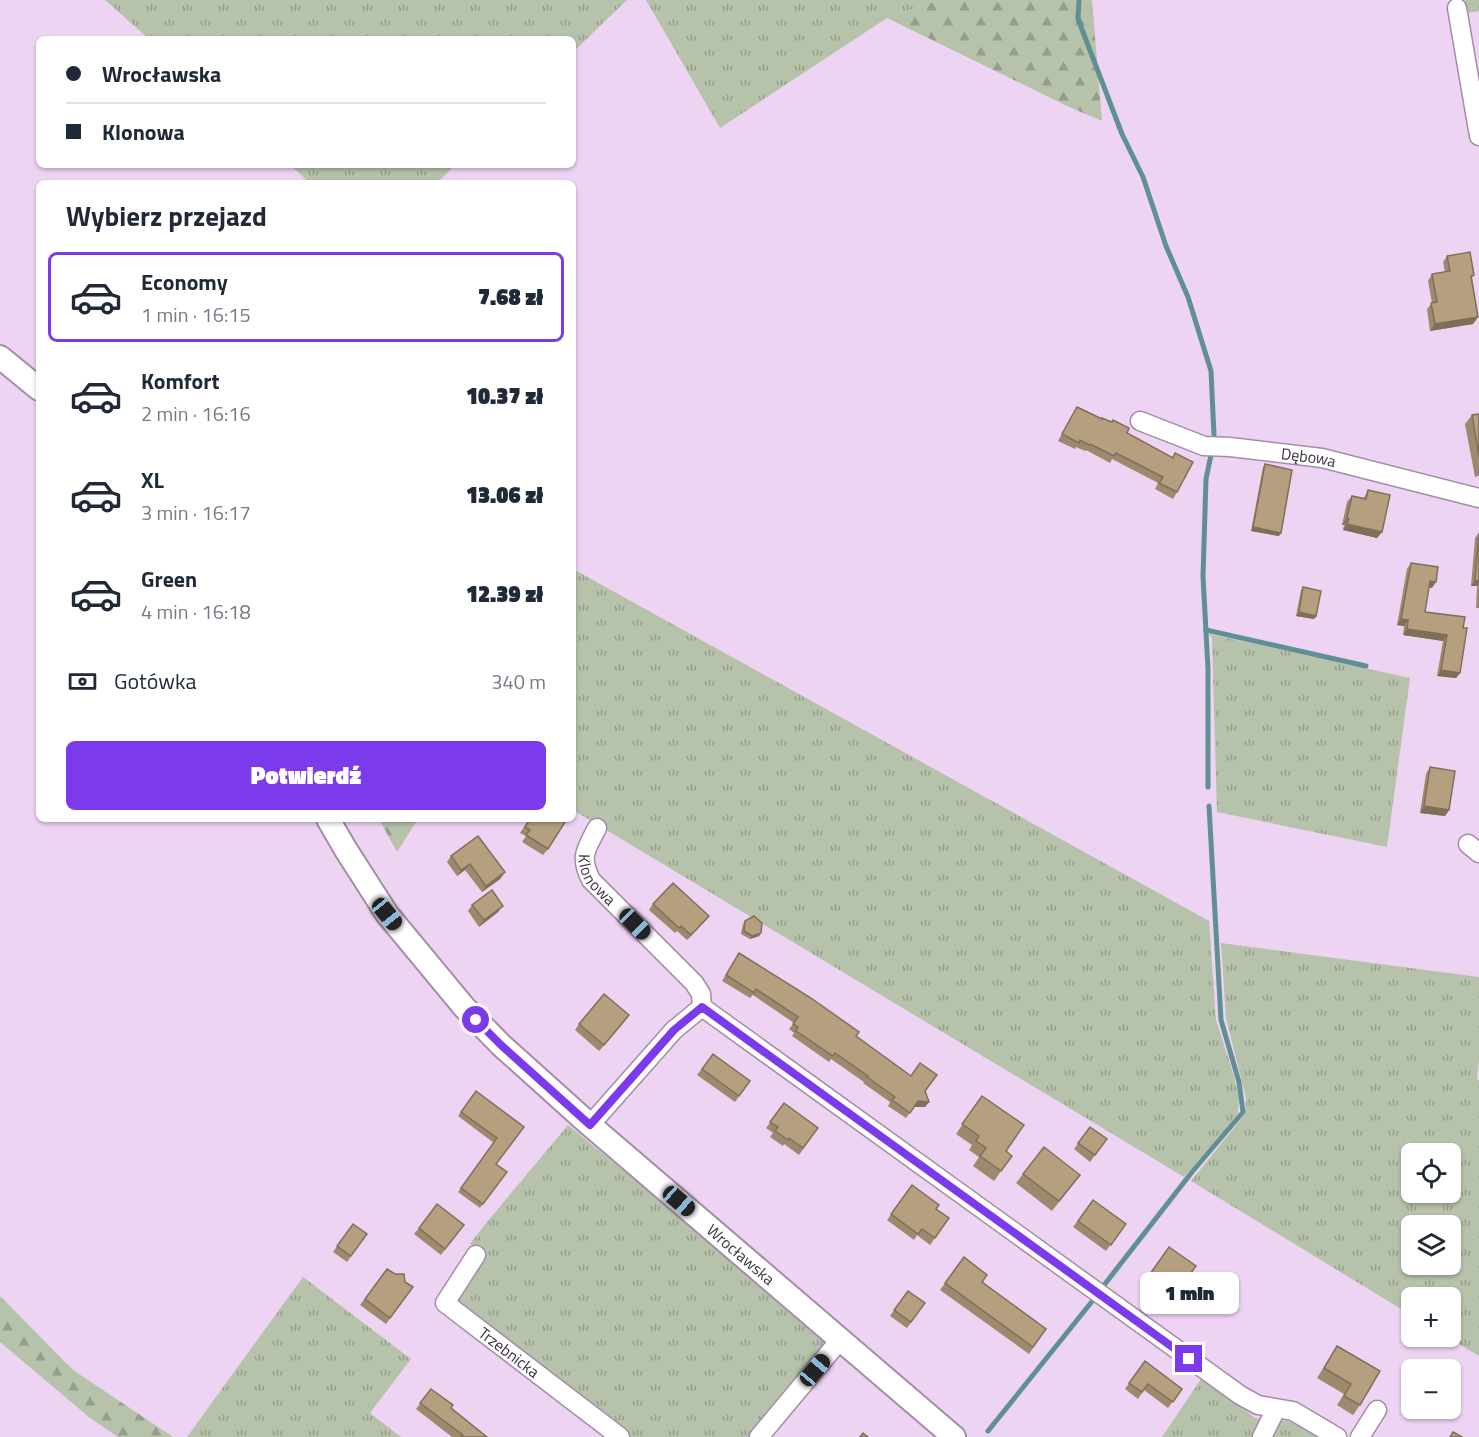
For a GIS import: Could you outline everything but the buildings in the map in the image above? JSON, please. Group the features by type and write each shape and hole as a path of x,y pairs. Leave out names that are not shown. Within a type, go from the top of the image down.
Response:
{"street":[{"path":"1457,8 1479,135"},
{"path":"0,357 36,387"},
{"name":"Dębowa","path":"1140,421 1204,446 1322,458 1479,498"},
{"name":"Wrocławska","path":"330,822 387,914 464,1007 501,1045 590,1125 954,1437"},
{"name":"Klonowa","path":"597,828 587,846 584,861 591,880 694,983 701,994 702,1007"},
{"path":"590,1125 674,1030 702,1007 1240,1395 1258,1405 1293,1412 1337,1437"},
{"name":"Trzebnicka","path":"476,1256 444,1303 620,1437"},
{"path":"759,1437 840,1340"},
{"path":"1262,1437 1276,1409"},
{"path":"1360,1437 1377,1410"}],"green space":[{"path":"105,0 627,0 576,49 576,36 146,36"},
{"path":"646,0 939,0 887,18 720,128"},
{"path":"939,0 1092,0 1102,121 887,18"},
{"path":"1465,0 1479,0 1479,11 1467,13"},
{"path":"293,168 452,168 440,180 307,180"},
{"path":"576,571 1209,921 1216,1020 1234,1076 1239,1098 1238,1113 1184,1177 576,812"},
{"path":"1209,634 1410,678 1387,847 1217,812 1212,638"},
{"path":"381,822 416,822 397,852"},
{"path":"1221,943 1479,977 1477,1079 1479,1080 1479,1356 1461,1345 1461,1287 1401,1287 1401,1309 1191,1181 1245,1114 1246,1098 1226,1018"},
{"path":"568,1125 823,1335 825,1348 752,1437 629,1437 458,1308 457,1296 482,1256 470,1244"},
{"path":"303,1277 411,1359 370,1413 401,1437 187,1437"},
{"path":"0,1296 73,1370 173,1437 118,1437 90,1418 0,1342"},
{"path":"1203,1376 1255,1418 1288,1421 1325,1437 1162,1437"}],"waterway":[{"path":"1079,0 1078,19 1122,134 1143,177 1166,246 1188,297 1211,371 1214,435"},
{"path":"1208,787 1208,669 1203,576 1206,479 1211,455"},
{"path":"1206,630 1366,666"},
{"path":"1101,1289 1192,1172 1243,1112 1239,1082 1221,1020 1209,806"},
{"path":"988,1431 1094,1299"}],"route":[{"path":"476,1020 590,1125 674,1030 702,1007 1189,1359"}]}
